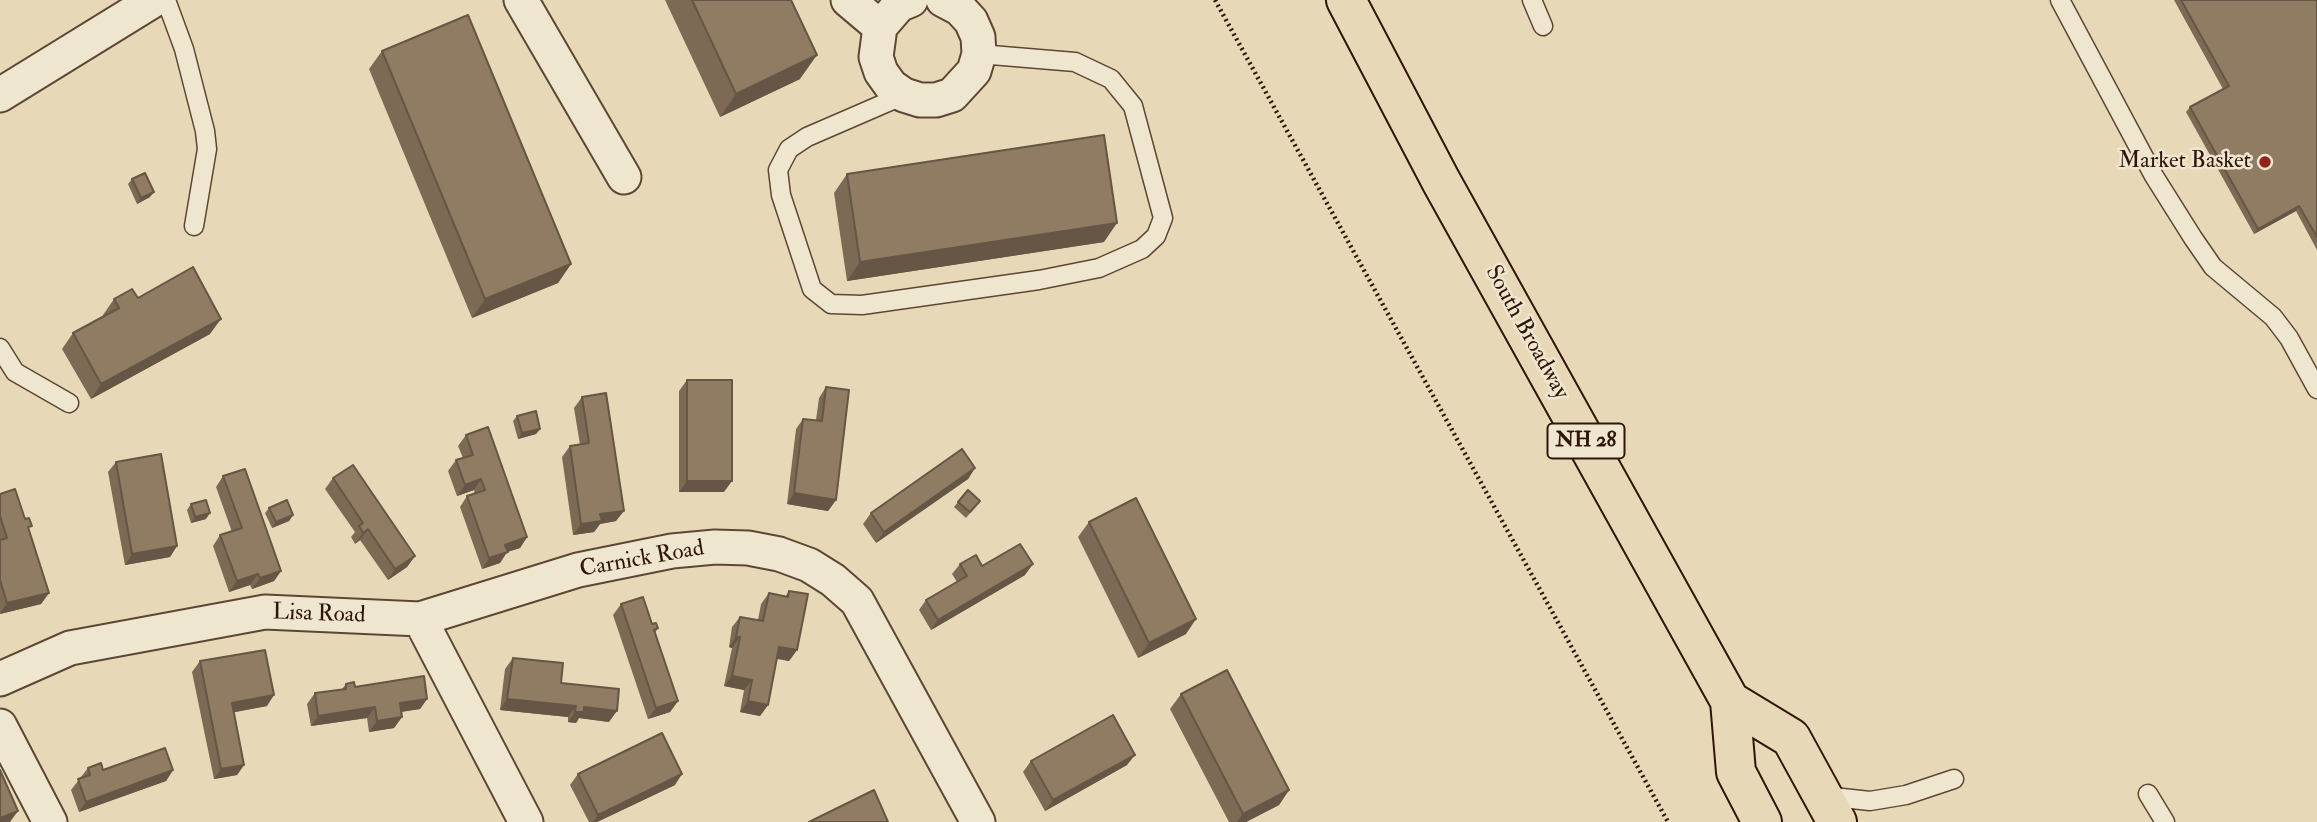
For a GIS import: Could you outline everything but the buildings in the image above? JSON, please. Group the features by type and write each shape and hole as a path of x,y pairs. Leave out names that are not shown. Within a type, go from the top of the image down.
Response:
{"main road":[{"name":"South Broadway","path":"1346,0 1441,181 1730,701 1736,772 1762,822"},
{"name":"South Broadway","path":"1730,701 1791,738 1830,809"}],"street":[{"path":"0,95 154,0"},
{"path":"521,0 624,177"},
{"path":"848,0 880,27"},
{"path":"911,0 899,5 880,27 876,42 881,72 891,86 904,95 936,100 952,95 974,71 979,54 978,37 971,21 960,9 943,0"},
{"name":"Carnick Road","path":"420,619 578,570 672,551 715,547 747,548 809,565 833,580 857,601 978,822"},
{"name":"Lisa Road","path":"0,679 70,648 265,611 420,619"},
{"path":"420,619 526,822"},
{"path":"0,726 50,822"}],"lane":[{"path":"166,0 184,49 205,131 207,149 194,226"},
{"path":"1532,0 1543,26"},
{"path":"2060,0 2154,176 2193,239 2213,267 2273,317 2290,338 2317,389"},
{"path":"904,95 807,137 789,149 778,170 781,195 812,289 831,304 875,304 1039,280 1099,268 1142,249 1156,236 1163,218 1133,106 1111,79 1075,62 979,54"},
{"path":"0,348 15,372 69,404"},
{"path":"1830,809 1906,795 1954,779"},
{"path":"2148,794 2165,822"}],"path":[{"path":"1215,0 1668,822"}],"place":[{"name":"Market Basket","path":"2265,162"}]}
